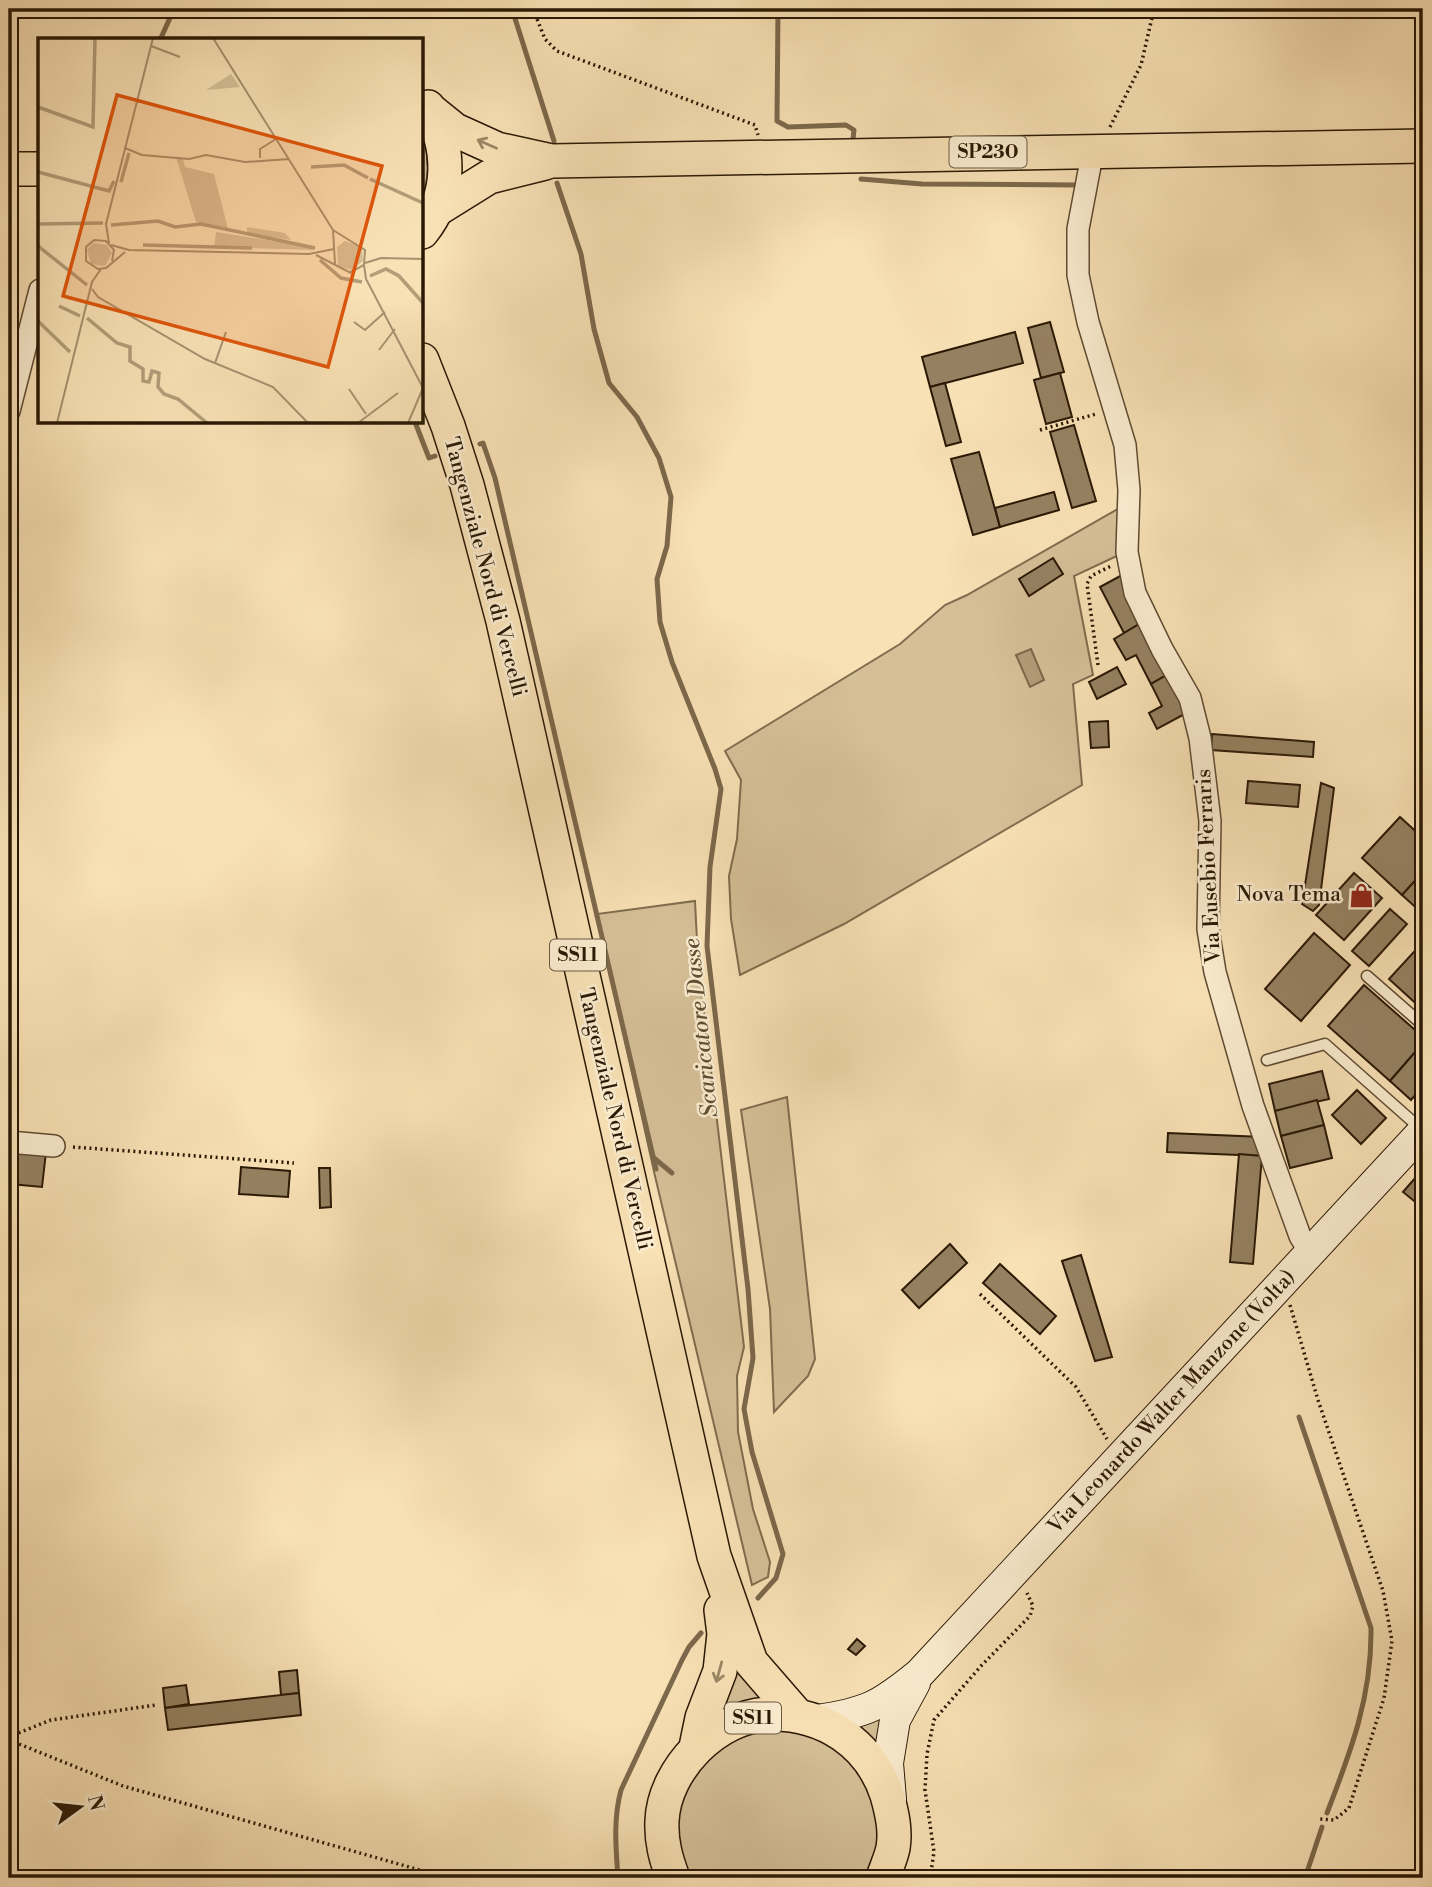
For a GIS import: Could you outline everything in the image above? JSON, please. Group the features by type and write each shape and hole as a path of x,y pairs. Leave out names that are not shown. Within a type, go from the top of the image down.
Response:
{"main road":[{"name":"SP230","path":"425,104 455,130 497,149 552,161"},
{"path":"425,104 438,128 445,159 443,190 426,227"},
{"name":"SP230","path":"426,227 489,177 552,161 1423,146"},
{"path":"9,169 38,169"},
{"name":"Tangenziale Nord di Vercelli","path":"424,365 467,485 503,621 714,1556 724,1634 723,1657 695,1747 668,1792 662,1819 668,1870"},
{"name":"Via Leonardo Walter Manzone (Volta)","path":"807,1718 862,1712 886,1701 920,1674 1423,1131"},
{"name":"Tangenziale Nord di Vercelli","path":"714,1556 751,1662 807,1718"},
{"name":"Via Leonardo Walter Manzone (Volta)","path":"893,1814 888,1763 895,1720 920,1674"},
{"name":"Tangenziale Nord di Vercelli","path":"695,1747 727,1725 766,1714 807,1718 838,1731 860,1747 875,1766 893,1814 892,1849 883,1878"}],"street":[{"name":"Via Eusebio Ferraris","path":"1097,150 1078,229 1078,275 1088,322 1126,456 1129,490 1128,558 1135,593 1189,698 1193,711 1200,738 1210,821 1208,929 1214,972 1253,1106 1300,1236 1310,1253"},
{"path":"9,411 38,298"},
{"path":"9,1142 54,1146"}],"lane":[{"path":"1367,976 1423,1025"},
{"path":"1267,1060 1325,1044 1423,1131"}],"path":[{"path":"533,9 545,39 556,51 755,125 766,156"},
{"path":"1097,150 1141,65 1154,9"},
{"path":"1040,430 1114,409"},
{"path":"1098,664 1087,584 1091,576 1128,558"},
{"path":"54,1146 294,1163"},
{"path":"1284,1282 1318,1400 1382,1591 1392,1641 1384,1698 1349,1808 1334,1820 1319,1819"},
{"path":"980,1294 1076,1387 1119,1459"},
{"path":"930,1878 934,1852 925,1790 927,1754 934,1720 1030,1616 1033,1606 1025,1589 1011,1576"},
{"path":"156,1705 51,1720 9,1739 123,1786 448,1878"}],"shaded area":[{"path":"424,140 428,166 424,192"},
{"path":"1123,506 1121,554 1074,576 1093,675 1073,684 1082,785 844,924 740,975 731,919 729,876 737,839 741,780 725,751 900,644 945,605"},
{"path":"1031,649 1044,680 1030,687 1016,655"},
{"path":"695,901 698,961 744,1347 737,1376 738,1432 753,1509 770,1562 768,1577 752,1585 655,1176 597,914"},
{"path":"787,1097 815,1359 808,1376 774,1412 770,1309 741,1110"},
{"path":"732,1664 769,1699 718,1713"},
{"path":"893,1710 881,1750 856,1725"},
{"path":"778,1725 813,1731 865,1772 881,1837 868,1878 688,1878 675,1840 677,1805 691,1773 744,1731"}],"building":[{"path":"1050,322 1064,372 1041,378 1028,328"},
{"path":"1015,332 1023,363 930,387 922,357"},
{"path":"1060,373 1072,417 1046,424 1034,380"},
{"path":"945,383 961,442 946,446 930,387"},
{"path":"1074,425 1096,501 1072,508 1050,432"},
{"path":"979,452 1000,527 973,535 951,459"},
{"path":"1054,492 1059,510 1000,527 995,508"},
{"path":"1053,558 1063,574 1029,596 1019,579"},
{"path":"1124,574 1146,620 1124,633 1100,587"},
{"path":"1146,620 1172,672 1151,684 1136,655 1126,660 1114,639"},
{"path":"1117,667 1126,684 1097,699 1089,682"},
{"path":"1172,672 1192,710 1157,729 1149,713 1162,706 1151,684"},
{"path":"1108,721 1109,747 1091,748 1089,722"},
{"path":"1212,734 1314,742 1313,757 1211,750"},
{"path":"1248,781 1300,785 1298,807 1246,803"},
{"path":"1321,783 1334,788 1319,905 1313,911 1302,904"},
{"path":"1400,817 1423,838 1423,872 1402,895 1362,858"},
{"path":"1423,872 1423,914 1402,895"},
{"path":"1354,873 1382,898 1344,940 1316,915"},
{"path":"1390,909 1407,924 1369,966 1352,951"},
{"path":"1314,933 1350,965 1301,1021 1265,989"},
{"path":"1423,942 1423,1010 1389,979"},
{"path":"1364,985 1423,1037 1423,1043 1390,1081 1328,1026"},
{"path":"1423,1043 1423,1086 1411,1100 1390,1081"},
{"path":"1322,1071 1329,1099 1275,1111 1269,1084"},
{"path":"1357,1090 1386,1118 1361,1144 1332,1115"},
{"path":"1317,1100 1324,1125 1281,1136 1275,1111"},
{"path":"1324,1125 1332,1158 1290,1168 1281,1136"},
{"path":"1168,1133 1263,1137 1262,1156 1167,1152"},
{"path":"15,1149 46,1152 42,1187 11,1184"},
{"path":"1239,1154 1262,1156 1253,1264 1230,1262"},
{"path":"241,1167 290,1171 288,1197 239,1194"},
{"path":"319,1168 330,1168 331,1207 320,1208"},
{"path":"1423,1169 1423,1202 1419,1205 1403,1192"},
{"path":"950,1244 967,1263 919,1308 902,1290"},
{"path":"1081,1255 1112,1357 1095,1361 1062,1261"},
{"path":"1000,1264 1056,1316 1040,1334 983,1283"},
{"path":"857,1639 865,1646 856,1655 848,1649"},
{"path":"297,1670 299,1693 281,1695 279,1672"},
{"path":"186,1685 189,1704 165,1708 163,1688"},
{"path":"299,1693 301,1715 168,1730 165,1708"}],"waterway":[{"path":"161,38 174,9"},
{"name":"Scaricatore Dasse","path":"512,9 554,141"},
{"path":"778,9 777,121 788,127 846,125 854,130 853,139"},
{"path":"861,179 922,184 1077,185"},
{"name":"Scaricatore Dasse","path":"557,183 581,254 594,329 609,383 637,417 659,458 671,497 667,546 657,579 660,622 672,662 721,789 710,867 707,946 748,1289 753,1358 744,1409 752,1452 783,1554 776,1578 758,1598"},
{"path":"416,424 429,458 435,456"},
{"path":"480,444 483,443 495,478 656,1169"},
{"path":"654,1158 672,1173"},
{"path":"1299,1417 1371,1628 1364,1700 1352,1745 1327,1813"},
{"name":"Scaricatore Dasse","path":"618,1878 616,1823 621,1790 682,1660 701,1633"},
{"path":"1305,1878 1322,1827"}],"place":[{"name":"Nova Tema","path":"1361,895"}]}
